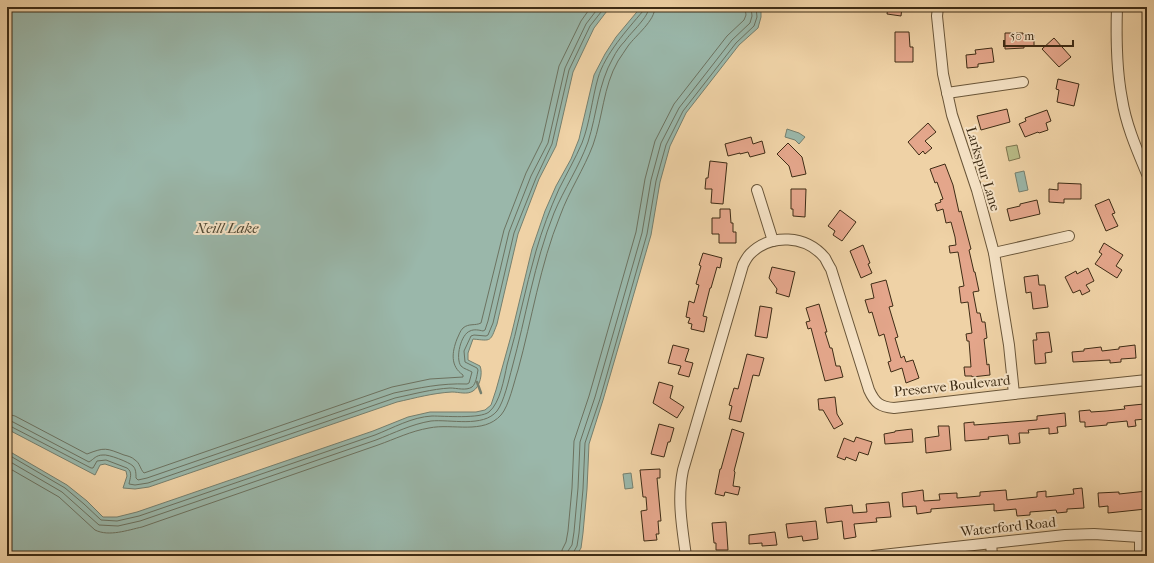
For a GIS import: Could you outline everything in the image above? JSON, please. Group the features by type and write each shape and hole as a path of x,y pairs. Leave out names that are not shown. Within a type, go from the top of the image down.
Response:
{"street":[{"name":"Larkspur Lane","path":"938,7 937,16 943,74 952,115 977,190 994,253 1009,345 1014,394"},
{"path":"1117,7 1116,38 1122,99 1129,127 1147,174"},
{"path":"947,93 1023,82"},
{"path":"757,190 773,241"},
{"path":"994,253 1069,236"},
{"name":"Preserve Boulevard","path":"686,556 680,500 680,485 683,470 743,265 750,254 759,247 773,241 782,239 795,240 807,244 825,258 831,269 869,390 870,400 885,407 894,408 1147,380"},
{"name":"Waterford Road","path":"873,556 1065,535 1094,534 1144,537"},
{"path":"1140,554 1144,537"},
{"path":"991,543 992,556"}],"green space":[{"path":"1017,145 1020,158 1009,161 1006,147"}],"water":[{"name":"Neill Lake","path":"7,7 610,7 594,28 573,72 556,146 539,179 518,234 497,324 493,334 490,339 487,340 473,339 468,353 468,360 480,366 481,369 480,380 475,389 468,393 438,393 397,402 149,487 135,489 123,488 127,476 126,471 105,464 100,465 95,475 7,429"},
{"path":"641,7 759,7 761,9 761,17 758,28 739,45 686,113 670,146 660,182 651,235 589,444 583,533 581,548 576,556 7,556 7,450 67,485 87,501 103,517 117,517 137,512 373,431 408,417 430,412 476,412 485,410 491,405 511,336 532,249 545,211 556,186 571,159 579,139 594,75 616,37"},
{"path":"787,129 799,133 805,137 799,144 795,140 785,137"},
{"path":"1024,171 1028,190 1019,192 1015,173"},
{"path":"631,473 633,488 625,489 623,474"}],"building":[{"path":"888,7 902,7 901,16 887,14"},
{"path":"895,32 909,32 910,47 913,47 913,62 895,62"},
{"path":"1005,33 1023,33 1023,35 1034,35 1034,46 1005,49"},
{"path":"1054,38 1071,57 1059,67 1042,49"},
{"path":"992,48 994,62 978,64 978,67 967,68 966,55 976,54 975,50"},
{"path":"1058,79 1079,84 1074,106 1057,102 1059,90 1056,89"},
{"path":"1007,109 1010,122 981,130 977,116"},
{"path":"1047,110 1051,121 1046,123 1048,130 1025,137 1019,124 1026,121 1025,118"},
{"path":"928,123 936,132 925,141 932,148 925,154 923,151 919,155 908,142"},
{"path":"751,137 753,144 762,141 765,153 750,157 748,152 728,156 725,144"},
{"path":"788,143 802,157 806,174 792,177 789,166 777,154"},
{"path":"710,161 727,163 723,204 711,203 712,189 705,189"},
{"path":"945,164 953,185 959,212 961,211 971,249 969,250 979,291 973,292 977,313 980,313 982,322 985,322 987,338 984,339 987,365 989,364 990,375 972,377 965,376 964,367 971,367 969,341 967,341 966,334 972,333 968,302 961,303 959,287 964,286 958,252 950,253 949,246 956,245 955,237 951,222 946,223 943,209 937,211 935,204 941,202 940,200 943,199 937,182 935,183 930,169"},
{"path":"1058,183 1081,184 1081,199 1064,199 1064,203 1049,202 1049,189 1058,190"},
{"path":"791,189 806,189 805,217 793,216 793,209 791,209"},
{"path":"1109,199 1115,213 1112,214 1118,226 1106,231 1095,205"},
{"path":"1037,200 1040,214 1010,221 1007,209"},
{"path":"720,209 730,209 733,232 736,232 736,243 719,243 719,234 712,234 712,218 720,218"},
{"path":"840,210 856,222 842,241 833,235 835,231 828,226"},
{"path":"1104,243 1123,255 1116,266 1122,270 1117,278 1095,264 1102,254 1099,252"},
{"path":"863,245 872,273 861,278 850,251"},
{"path":"703,253 722,258 720,268 717,267 710,288 703,316 707,317 704,332 691,329 692,324 688,323 690,318 686,317 689,301 694,303 699,285 696,284 701,266 699,265"},
{"path":"772,267 795,272 789,297 776,293 777,289 769,278"},
{"path":"1088,268 1094,281 1086,285 1090,291 1082,295 1080,290 1073,293 1065,277 1076,271 1077,274"},
{"path":"1038,275 1039,285 1045,285 1048,307 1033,309 1031,292 1026,293 1024,277"},
{"path":"886,280 893,306 889,307 898,337 895,338 901,358 904,356 906,362 913,360 919,378 906,383 902,368 891,372 888,362 891,361 884,334 879,336 872,312 869,313 865,300 874,298 871,284"},
{"path":"819,304 830,348 832,348 836,366 840,366 843,377 825,381 811,328 808,329 806,322 810,321 806,308"},
{"path":"760,306 772,308 767,338 755,336"},
{"path":"1049,332 1052,352 1045,353 1046,363 1035,364 1033,340 1037,340 1036,333"},
{"path":"673,345 689,349 685,361 693,363 689,377 678,374 681,366 668,363"},
{"path":"1135,345 1136,358 1121,359 1121,362 1110,363 1110,360 1073,362 1072,352 1101,347 1102,351"},
{"path":"747,354 764,358 759,376 753,375 741,422 729,419 732,406 729,405 734,388 738,389"},
{"path":"659,382 673,386 670,398 684,407 677,418 653,403"},
{"path":"835,397 837,414 843,424 834,429 823,410 819,410 818,399"},
{"path":"1144,404 1146,419 1135,420 1136,426 1128,427 1127,421 1085,427 1085,422 1080,422 1079,411 1090,410 1091,412 1125,409 1124,406"},
{"path":"1065,413 1066,426 1057,427 1058,433 1049,434 1049,428 1028,430 1029,433 1019,433 1020,443 1009,444 1008,435 988,437 989,439 965,441 964,423 974,422 974,425 1037,420 1037,416"},
{"path":"659,424 674,428 664,457 651,454"},
{"path":"938,426 949,426 951,450 926,453 925,438 939,436"},
{"path":"732,429 744,433 734,471 733,486 740,487 738,495 725,492 724,496 715,494 720,469"},
{"path":"912,429 913,442 885,444 884,434"},
{"path":"856,437 872,442 868,455 859,452 856,461 846,457 845,460 837,457 844,438 854,442"},
{"path":"660,469 660,478 657,478 661,521 658,521 659,534 656,534 657,540 644,541 641,511 647,510 646,497 643,497 640,470"},
{"path":"1082,488 1084,508 1067,509 1067,512 1057,513 1056,510 1030,512 1030,515 1017,516 1016,509 994,511 994,504 931,509 931,512 917,514 916,506 903,507 902,493 923,490 924,501 940,500 939,494 957,493 957,498 980,496 980,492 1006,490 1007,500 1037,497 1037,492 1046,491 1046,497 1074,494 1073,489"},
{"path":"1147,491 1146,509 1108,513 1108,506 1099,507 1098,493 1119,492 1119,494"},
{"path":"889,502 891,517 876,518 877,522 854,524 856,537 844,539 842,521 827,523 825,508 852,505 853,513 867,512 866,504"},
{"path":"816,521 818,539 803,541 802,536 788,538 786,524"},
{"path":"726,522 728,550 716,550 712,523"},
{"path":"775,532 777,545 762,546 762,543 749,544 749,535"}],"waterway":[{"path":"477,382 481,393"}]}
